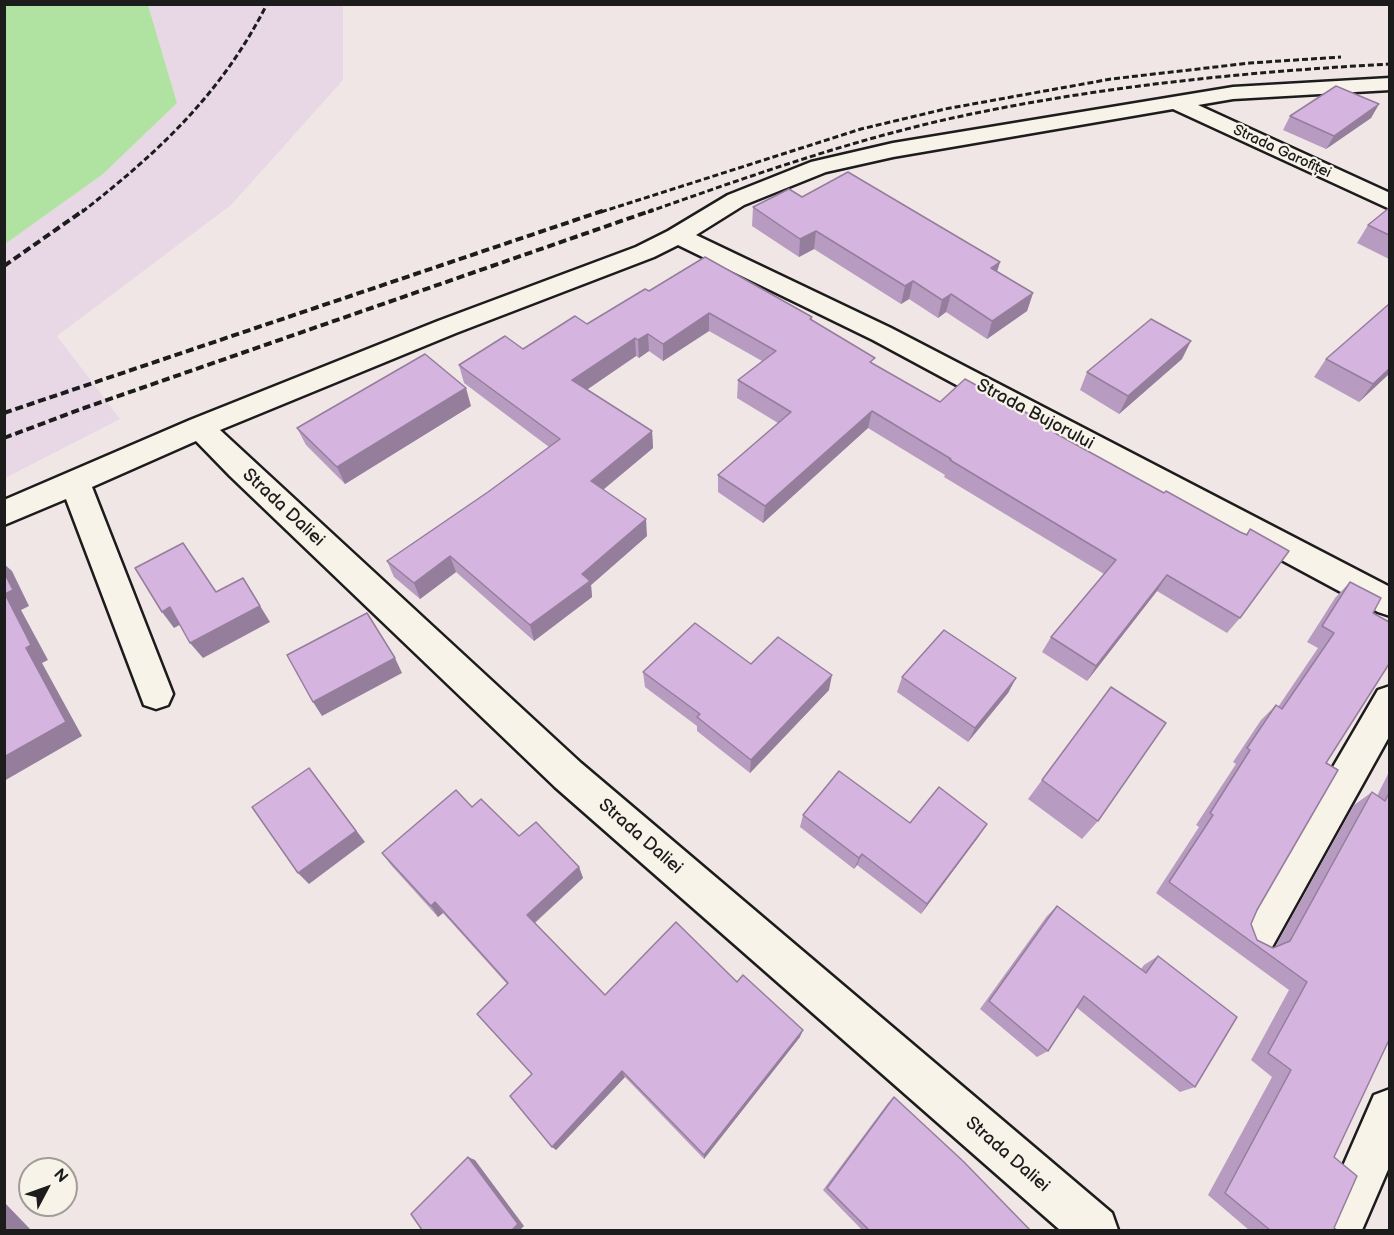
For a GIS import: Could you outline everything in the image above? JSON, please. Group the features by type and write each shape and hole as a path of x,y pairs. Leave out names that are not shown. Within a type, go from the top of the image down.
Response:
{"street":[{"path":"4,513 200,427 447,327 602,269 677,236 736,200 819,167 893,150 1233,93 1389,84"},
{"name":"Strada Garofiței","path":"1174,102 1389,202"},
{"name":"Strada Bujorului","path":"677,236 707,248 882,334 1389,603"},
{"name":"Strada Daliei","path":"200,427 240,468 568,775 1095,1230"},
{"path":"75,483 156,694"},
{"path":"1257,935 1389,701"},
{"path":"1338,1230 1389,1112"}],"shaded area":[{"path":"148,5 343,5 343,80 231,205 57,336 120,419 5,478 5,244 103,174 177,103"}],"green space":[{"path":"5,4 148,5 177,103 103,174 5,244"}],"building":[{"path":"1336,86 1379,104 1334,136 1290,116"},
{"path":"848,172 1000,262 991,268 1033,293 992,321 951,294 942,300 913,281 905,286 816,231 800,239 753,207 789,189 802,197"},
{"path":"1389,208 1389,235 1368,225"},
{"path":"705,257 812,317 810,319 875,358 870,362 940,402 965,379 1058,430 1055,433 1164,493 1166,491 1247,535 1250,529 1289,551 1240,618 1167,575 1096,666 1051,637 1116,560 872,411 765,506 718,475 791,412 738,380 776,351 709,313 663,344 648,334 638,340 635,338 572,380 652,431 591,481 646,519 582,574 590,581 530,625 450,556 414,583 387,561 488,492 560,439 459,365 505,336 523,349 575,316 587,324 645,289 649,291"},
{"path":"1389,304 1389,369 1373,384 1326,359"},
{"path":"1151,319 1191,341 1128,396 1087,372"},
{"path":"425,354 466,388 337,467 297,428"},
{"path":"183,543 216,592 243,578 260,606 190,643 170,607 162,612 135,568"},
{"path":"4,572 13,590 5,594 31,645 26,648 66,722 4,757"},
{"path":"1350,582 1381,598 1373,613 1389,622 1389,664 1326,763 1338,770 1251,924 1257,940 1273,948 1290,941 1372,792 1385,801 1389,793 1389,1040 1334,1157 1357,1176 1334,1228 1337,1230 1270,1230 1225,1193 1291,1070 1268,1053 1307,982 1169,882 1213,815 1210,813 1250,750 1247,748 1276,705 1282,709 1334,633 1322,626"},
{"path":"367,613 395,658 313,702 287,655"},
{"path":"695,623 751,664 778,637 832,675 751,760 697,717 700,714 643,672"},
{"path":"944,630 1016,678 975,728 902,677"},
{"path":"1111,687 1166,723 1098,821 1042,780"},
{"path":"309,768 356,831 298,873 252,807"},
{"path":"839,771 910,823 939,787 987,824 927,904 862,854 859,858 803,815"},
{"path":"456,790 472,807 481,799 519,836 536,822 579,867 527,915 605,995 676,922 737,982 743,975 803,1030 704,1155 622,1071 552,1147 510,1096 532,1074 477,1014 508,983 435,902 431,906 382,853"},
{"path":"1057,906 1146,973 1158,956 1237,1017 1195,1087 1084,996 1048,1051 989,1001"},
{"path":"894,1097 964,1162 1030,1230 869,1230 827,1188"},
{"path":"468,1157 518,1224 512,1230 422,1230 411,1214"}],"railway":[{"path":"82,212 163,143 187,118 230,65 267,4"},
{"path":"601,212 861,129 945,109 1111,79 1250,63 1341,57"},
{"path":"648,212 834,149 910,128 1003,108 1168,82 1279,71 1390,64"},
{"path":"4,266 84,210"},
{"path":"4,413 605,210"},
{"path":"4,438 653,210"}]}
